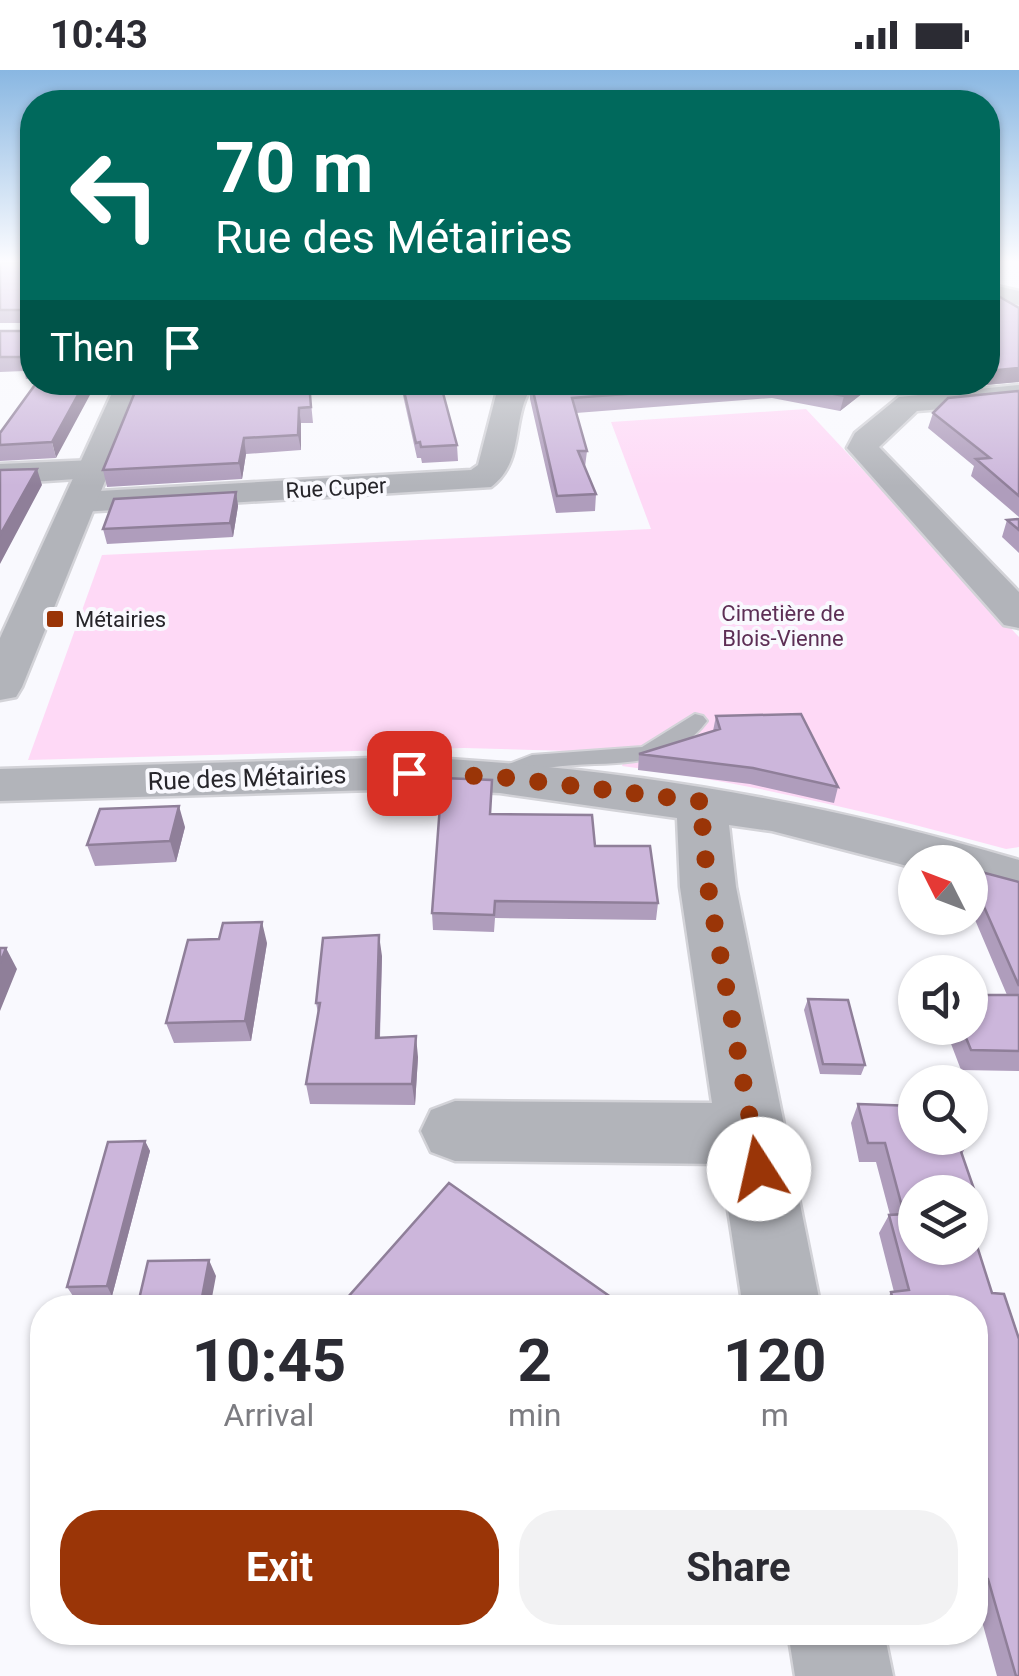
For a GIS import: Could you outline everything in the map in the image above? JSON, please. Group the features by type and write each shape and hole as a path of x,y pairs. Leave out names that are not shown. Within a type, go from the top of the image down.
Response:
{"street":[{"path":"0,687 126,395"},
{"name":"Rue Cuper","path":"0,474 88,486 478,480 494,469 510,395"},
{"path":"900,395 889,419 862,448 1019,616"},
{"name":"Rue des Métairies","path":"0,785 409,773 500,777 706,802 826,825 900,845"},
{"path":"706,802 702,821 708,887 780,1295"},
{"name":"Rue des Métairies","path":"988,869 1019,879"},
{"path":"456,1131 753,1134"},
{"path":"838,1645 844,1676"}],"lane":[{"path":"500,777 532,762 647,754 682,734 695,721"}],"green space":[{"name":"Cimetière de Blois-Vienne","path":"806,409 1019,637 1019,847 1006,849 767,791 622,766 627,753 620,748 602,752 464,748 28,760 102,555 651,529 611,422"}],"building":[{"path":"0,336 20,336 20,357 0,357"},
{"path":"1000,336 1019,336 1019,368 1000,370"},
{"path":"1019,391 1019,496 976,459 990,458 933,413 948,398"},
{"path":"28,395 78,395 52,442 0,445 0,433"},
{"path":"134,395 310,395 311,407 299,408 298,435 244,438 239,463 103,470"},
{"path":"405,395 444,395 457,445 421,447 420,442 416,443"},
{"path":"534,395 613,395 572,398 587,451 578,451 596,494 557,496"},
{"path":"37,469 0,535 0,470"},
{"path":"236,492 230,523 103,529 114,499"},
{"path":"1019,519 1019,530 1007,520"},
{"path":"801,714 838,787 753,768 639,754 720,729 716,716"},
{"path":"442,778 492,780 490,814 592,815 595,846 650,846 658,903 495,901 494,915 432,913"},
{"path":"179,806 170,841 87,845 100,809"},
{"path":"988,874 1019,882 1019,986 988,916"},
{"path":"262,922 245,1021 166,1023 188,940 219,939 223,923"},
{"path":"379,935 376,1038 416,1036 412,1084 306,1084 320,1003 316,1003 323,938"},
{"path":"988,995 1019,995 1019,1051 971,1050 969,1045 988,1045"},
{"path":"808,999 848,1000 865,1065 823,1064"},
{"path":"858,1104 898,1105 898,1155 962,1155 969,1175 898,1175 898,1192 885,1143 868,1143"},
{"path":"145,1141 107,1286 67,1287 108,1142"},
{"path":"449,1183 608,1295 350,1295"},
{"path":"898,1214 898,1249 889,1215"},
{"path":"209,1260 202,1295 140,1295 148,1261"},
{"path":"902,1265 983,1265 992,1293 1004,1294 1019,1339 1019,1676 988,1579 988,1295 891,1292 909,1290"}],"place":[{"name":"Métairies","path":"55,619"}],"route":[{"path":"409,773 500,777 706,802 702,821 708,887 759,1169"}]}
